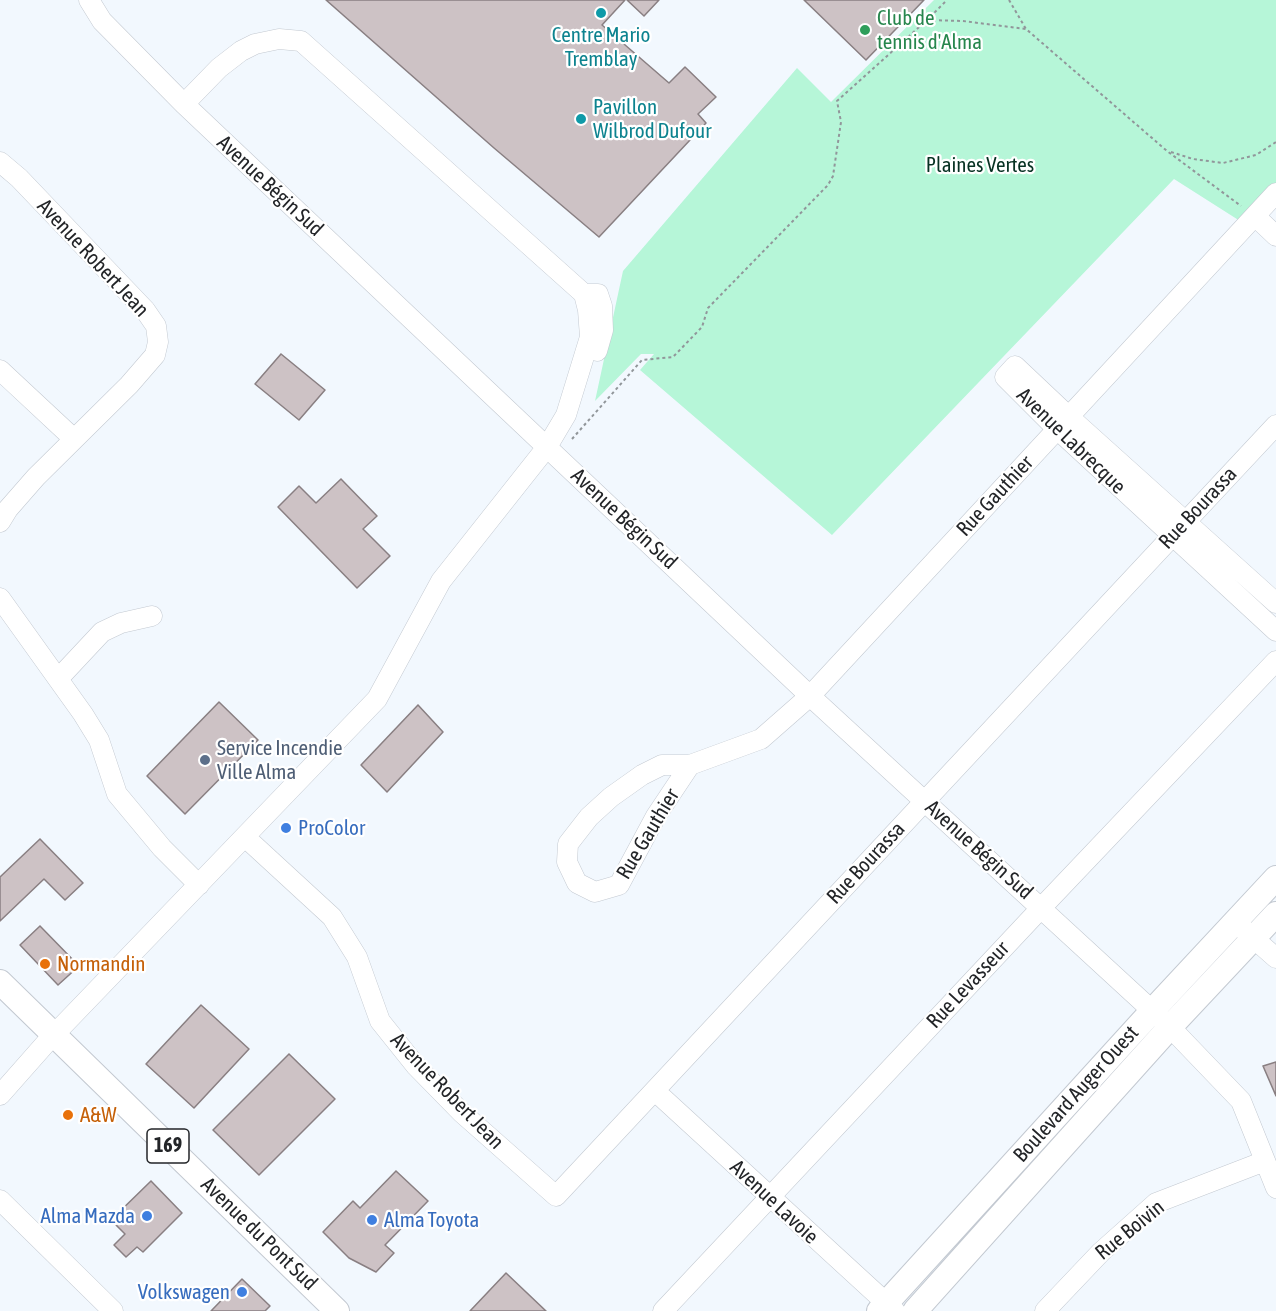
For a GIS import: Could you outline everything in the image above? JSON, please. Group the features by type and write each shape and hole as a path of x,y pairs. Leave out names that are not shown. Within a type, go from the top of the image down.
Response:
{"main road":[{"name":"Boulevard Auger Ouest","path":"886,1309 1152,1010 1276,878"},
{"name":"Boulevard Auger Ouest","path":"915,1311 1170,1027 1276,914"},
{"name":"Avenue du Pont Sud","path":"0,982 50,1039 328,1310"},
{"name":"Avenue du Pont Sud","path":"0,999 50,1039"}],"street":[{"name":"Avenue Bégin Sud","path":"89,0 102,21 184,104 810,696 1170,1027 1241,1101 1276,1188"},
{"path":"0,1095 50,1039 377,699 441,581 552,451 568,437 603,330 602,306 598,294 584,294 302,41 279,39 255,44 241,51 184,104"},
{"name":"Avenue Robert Jean","path":"0,162 19,178 137,302 156,326 158,342 155,355 129,385 36,477 8,509 0,522"},
{"name":"Rue Gauthier","path":"690,765 656,816 619,885 595,892 578,883 567,862 568,844 589,817 611,797 642,775 662,765 690,765 760,739 810,696 1276,193"},
{"path":"1255,216 1276,236"},
{"path":"0,370 74,439"},
{"name":"Avenue Labrecque","path":"1063,423 1186,521 1276,603"},
{"name":"Avenue Labrecque","path":"1063,423 1172,536 1276,631"},
{"name":"Rue Bourassa","path":"556,1196 1276,425"},
{"path":"0,598 99,740 117,794 162,848 199,885"},
{"path":"58,679 102,632 121,623 152,616"},
{"name":"Rue Levasseur","path":"663,1311 1276,661"},
{"name":"Avenue Robert Jean","path":"245,837 332,917 357,957 380,1021 416,1066 462,1113 556,1196"},
{"path":"1235,922 1276,958"},
{"name":"Avenue Lavoie","path":"655,1091 886,1309"},
{"name":"Rue Boivin","path":"1045,1311 1101,1252 1156,1203 1265,1161"},
{"path":"0,1200 113,1311"}],"path":[{"path":"552,451 642,360 673,357 702,327 708,308 828,185 833,176 842,122 837,100 947,0"},
{"path":"1009,0 1026,29 1167,151 1255,216"},
{"path":"927,20 963,21 1026,29"},
{"path":"1167,151 1193,159 1223,163 1256,155 1276,142"}],"green space":[{"name":"Plaines Vertes","path":"934,0 1276,0 1276,183 1240,221 1174,179 832,535 640,370 654,354 641,354 595,401 623,271 797,68 831,102"}],"building":[{"name":"Pavillon Wilbrod Dufour","path":"326,0 625,0 602,25 669,83 685,67 716,97 698,114 706,123 599,237"},
{"name":"Centre Mario Tremblay","path":"627,0 659,0 644,16"},
{"name":"Club de tennis d'Alma","path":"804,0 924,0 866,60"},
{"path":"281,354 325,390 299,420 255,384"},
{"path":"341,479 377,516 363,529 390,556 357,588 278,507 299,486 316,503"},
{"path":"219,702 258,740 185,814 147,776"},
{"path":"418,705 443,732 387,792 361,765"},
{"path":"40,839 83,883 65,900 44,879 0,921 0,877"},
{"path":"40,926 79,966 58,985 20,945"},
{"path":"201,1005 249,1049 194,1108 146,1064"},
{"path":"289,1054 335,1099 259,1175 213,1130"},
{"path":"1276,1062 1276,1096 1263,1066"},
{"name":"Alma Toyota","path":"396,1171 428,1201 385,1245 394,1253 376,1272 349,1258 323,1232 353,1201 360,1208"},
{"name":"Alma Mazda","path":"151,1181 182,1213 143,1252 137,1247 126,1257 114,1245 125,1234 111,1220"},
{"path":"506,1273 546,1311 470,1311"},
{"name":"Volkswagen","path":"242,1279 270,1306 265,1311 211,1311"}],"place":[{"name":"Centre Mario Tremblay","path":"601,13"},
{"name":"Club de tennis d'Alma","path":"865,30"},
{"name":"Pavillon Wilbrod Dufour","path":"581,119"},
{"name":"Service Incendie Ville Alma","path":"205,760"},
{"name":"ProColor","path":"286,828"},
{"name":"Normandin","path":"45,964"},
{"name":"A&W","path":"68,1115"},
{"name":"Alma Mazda","path":"147,1216"},
{"name":"Alma Toyota","path":"372,1220"},
{"name":"Volkswagen","path":"242,1292"}]}
